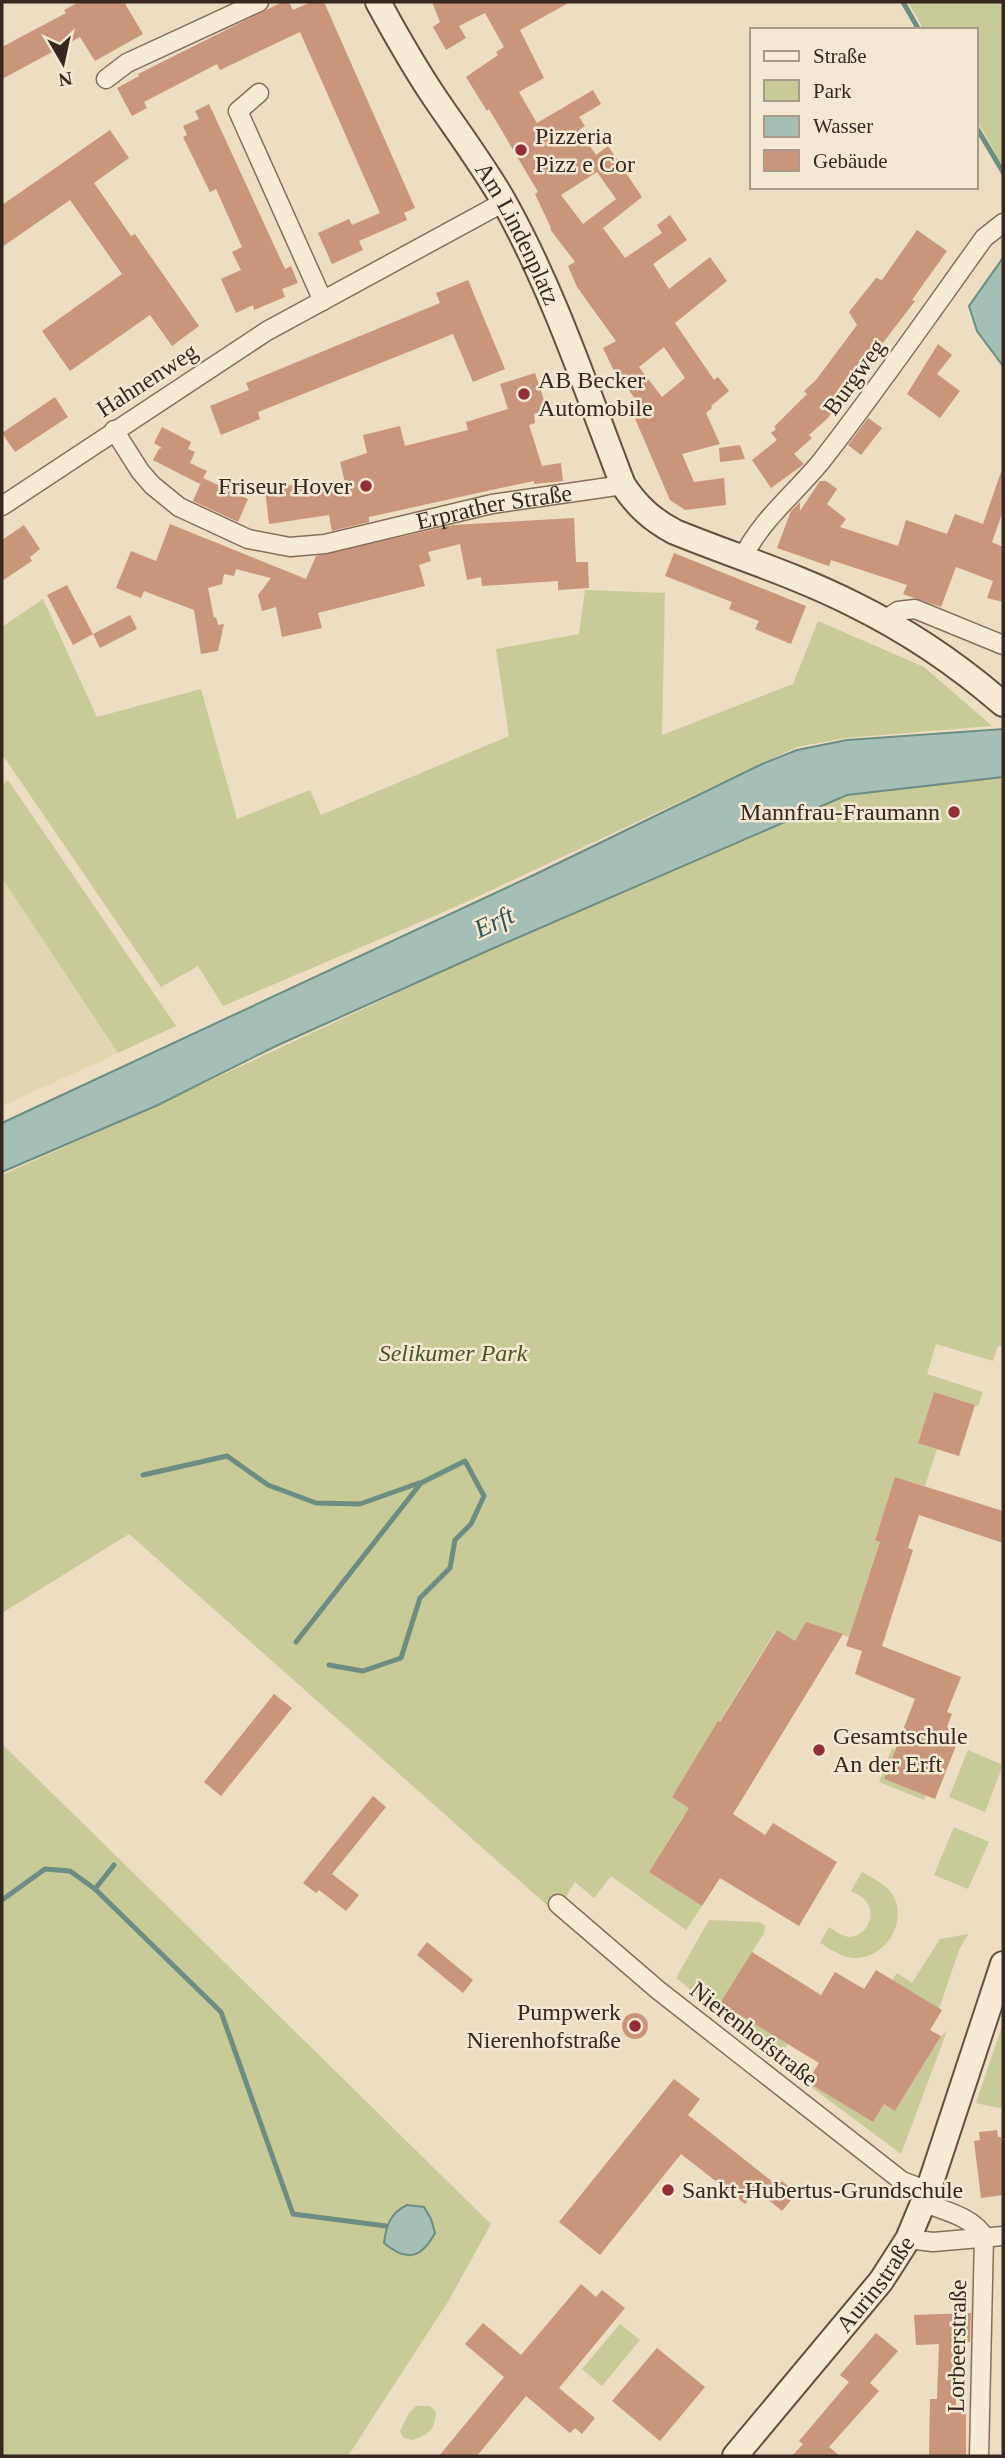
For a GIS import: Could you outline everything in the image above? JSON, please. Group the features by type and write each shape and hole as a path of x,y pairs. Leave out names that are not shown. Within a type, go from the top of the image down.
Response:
{"main road":[{"name":"Am Lindenplatz","path":"378,2 402,47 435,99 480,161 504,202 537,269 623,485"},
{"path":"623,485 640,509 662,526 850,602 884,620 948,661 1003,704"},
{"name":"Aurinstraße","path":"736,2456 881,2281 908,2239 926,2197 1003,1964"}],"street":[{"path":"106,79 127,63 260,2"},
{"path":"260,93 238,111 323,301"},
{"name":"Hahnenweg","path":"2,506 267,331 504,202"},
{"name":"Burgweg","path":"742,559 761,527 807,480 848,428 985,238 1002,223"},
{"name":"Erprather Straße","path":"114,430 140,471 179,508 248,539 290,547 325,544 492,504 623,485"},
{"path":"884,620 898,611 915,609 1003,645"},
{"name":"Nierenhofstraße","path":"558,1904 658,1990 902,2181 980,2228 984,2237"},
{"path":"908,2239 933,2242 1003,2236"},
{"name":"Lorbeerstraße","path":"979,2456 984,2237"}],"shaded area":[{"path":"2,878 118,1053 2,1106"}],"green space":[{"path":"908,2 1003,2 1003,167 977,121 977,28 923,28"},
{"path":"585,590 665,593 662,735 793,684 818,621 924,667 992,726 846,738 797,747 453,908 223,1006 198,966 161,987 2,754 2,627 43,599 97,717 201,689 237,819 310,790 321,815 509,736 496,649 579,634"},
{"name":"Selikumer Park","path":"1003,777 1003,1347 998,1346 993,1361 936,1344 927,1374 983,1392 978,1406 934,1392 918,1442 937,1449 925,1486 895,1477 875,1539 880,1542 849,1637 807,1623 795,1641 776,1630 673,1797 691,1809 682,1818 649,1872 702,1906 686,1930 611,1876 594,1898 575,1882 556,1913 129,1534 2,1613 2,1175 487,951 847,794"},
{"path":"8,780 176,1026 118,1053 2,878 2,785"},
{"path":"2,1744 491,2224 449,2300 348,2456 2,2456"},
{"path":"892,1748 895,1749 884,1779 926,1795 924,1800 879,1782"},
{"path":"968,1750 1003,1765 985,1812 949,1797"},
{"path":"954,1827 989,1842 968,1889 934,1875"},
{"path":"862,1872 890,1891 897,1905 898,1916 896,1927 885,1945 866,1956 850,1958 820,1943 829,1927 849,1937 860,1934 868,1926 871,1915 868,1904 851,1891"},
{"path":"709,1920 758,1922 765,1925 764,1933 720,2003 788,2044 781,2056 812,2075 808,2082 873,2122 884,2104 896,2110 941,2036 947,2031 901,2154 806,2083 676,1978"},
{"path":"968,1934 959,1950 939,2009 892,1980 897,1973 912,1983 940,1939"},
{"path":"1003,2023 1003,2109 976,2103"},
{"path":"620,2324 640,2340 602,2386 582,2369"},
{"path":"416,2406 430,2406 436,2412 430,2431 411,2440 403,2437 400,2431 409,2413"}],"water":[{"path":"1003,258 1003,366 977,331 969,306"},
{"name":"Erft","path":"1003,729 1003,777 847,795 487,951 276,1046 158,1105 2,1172 2,1123 538,873 762,764 797,750 847,740"},
{"path":"407,2205 424,2207 435,2233 419,2253 412,2255 399,2253 384,2243 390,2221"}],"building":[{"path":"79,2 124,2 143,34 95,61 80,37 2,79 2,47 66,13 64,10"},
{"path":"282,2 289,2 293,10 311,2 324,2 415,208 404,213 407,220 359,241 363,250 332,264 318,233 349,219 352,225 380,213 300,32 220,70 217,64 144,102 147,108 132,116 117,88 139,76 138,74"},
{"path":"432,2 570,2 520,30 544,78 519,92 537,123 593,90 601,104 579,117 585,126 579,130 596,155 608,146 642,197 603,228 625,258 662,233 657,225 670,215 687,240 653,264 669,289 710,257 727,281 675,323 714,380 718,377 729,391 706,413 720,444 682,454 694,482 724,478 726,505 685,510 670,500 630,407 637,401 614,371 603,348 616,341 577,287 568,266 575,262 550,229 535,194 538,192 489,109 487,111 466,77 498,55 496,52 504,47 485,13 459,26 466,38 446,50 433,27 440,22","holes":["597,172 616,199 583,224 561,195","664,347 685,378 662,397 639,367"]},
{"path":"209,104 285,269 291,266 298,283 282,289 285,297 254,310 253,305 236,313 221,279 241,270 232,252 242,247 216,189 210,192 183,137 187,135 183,126 199,119 195,111"},
{"path":"110,130 129,158 94,183 131,236 135,234 199,326 172,346 150,315 70,371 42,331 122,274 70,200 2,247 2,205"},
{"path":"917,230 947,251 912,300 915,301 882,344 879,342 859,367 861,368 828,418 809,435 812,438 794,454 804,464 771,488 752,460 777,440 771,433 776,429 774,427 807,394 804,391 816,380 857,325 849,312 876,278 882,280"},
{"path":"468,280 505,369 473,382 453,334 258,412 260,419 221,435 210,406 249,390 246,383 440,303 436,293"},
{"path":"938,344 952,355 937,374 960,391 940,418 907,394"},
{"path":"535,373 547,409 534,414 535,423 529,425 542,466 561,463 563,481 534,484 534,481 496,489 369,517 369,522 332,531 329,515 269,524 265,489 307,483 308,490 345,483 340,462 367,453 363,435 400,426 405,446 468,430 466,422 508,409 500,384"},
{"path":"55,397 68,417 15,452 2,433"},
{"path":"868,418 882,428 861,455 848,445"},
{"path":"162,427 191,442 188,449 195,452 190,463 207,471 200,484 153,460 162,448 154,443"},
{"path":"740,445 745,459 720,462 719,448"},
{"path":"1001,472 1003,511 992,542 1003,547 1003,602 987,598 993,581 956,567 941,607 903,594 907,585 831,560 829,566 777,548 791,511 800,502 800,511 820,481 826,481 837,489 827,504 846,519 840,527 898,546 906,520 947,534 955,514 983,524"},
{"path":"203,478 248,499 238,522 193,501"},
{"path":"574,518 576,562 588,562 589,588 558,590 558,581 482,586 481,577 467,580 460,544 428,552 431,561 419,565 425,586 318,613 322,628 282,637 276,607 262,611 258,595 271,578 236,569 234,576 224,574 222,584 208,588 214,618 216,617 218,625 224,624 218,651 201,654 194,610 144,591 141,598 116,588 131,551 156,561 170,524 306,579 316,556 453,525"},
{"path":"24,525 40,549 30,557 32,561 2,581 2,540"},
{"path":"674,553 806,606 791,644 755,629 759,621 729,609 732,602 665,576"},
{"path":"67,585 93,634 73,645 47,595"},
{"path":"130,615 137,629 100,648 93,634"},
{"path":"934,1392 975,1405 959,1456 918,1443"},
{"path":"895,1477 1003,1511 1003,1543 919,1515 908,1548 913,1550 882,1646 961,1677 947,1712 952,1714 947,1727 961,1733 935,1799 884,1779 915,1699 855,1674 862,1651 846,1646 880,1542 875,1540"},
{"path":"806,1622 843,1634 733,1814 765,1835 773,1823 837,1862 799,1926 720,1878 702,1906 649,1872 689,1808 672,1797 718,1721 720,1722 777,1630 795,1641"},
{"path":"274,1694 292,1708 221,1796 204,1782"},
{"path":"373,1796 386,1807 332,1874 359,1895 346,1911 319,1890 316,1893 303,1883"},
{"path":"427,1942 473,1980 463,1993 417,1955"},
{"path":"752,1952 821,1995 835,1972 864,1989 876,1970 942,2010 930,2030 941,2036 895,2111 884,2104 873,2122 807,2082 819,2063 720,2003"},
{"name":"Pumpwerk Nierenhofstraße","path":"635,2013 644,2017 648,2026 644,2035 635,2039 626,2035 622,2026 626,2017"},
{"path":"674,2079 700,2099 688,2115 778,2186 782,2181 797,2193 782,2211 756,2190 745,2204 681,2154 600,2255 559,2222"},
{"path":"997,2130 998,2137 1001,2137 1003,2153 1003,2195 981,2198 974,2141 980,2140 979,2132"},
{"path":"581,2284 596,2297 602,2290 625,2308 559,2388 595,2418 582,2434 575,2428 570,2433 526,2396 477,2456 439,2456 504,2377 465,2344 483,2323 521,2355"},
{"path":"971,2313 970,2342 956,2343 956,2405 966,2405 966,2456 929,2456 930,2399 937,2399 939,2344 916,2345 914,2315"},
{"path":"876,2333 898,2351 870,2383 879,2391 829,2447 840,2456 792,2456 803,2444 799,2441 849,2382 840,2375"},
{"path":"657,2348 705,2387 660,2441 612,2401"}],"waterway":[{"path":"903,2 918,28"},
{"path":"977,128 1003,172"},
{"path":"143,1475 227,1456 268,1485 316,1503 360,1504 419,1483"},
{"path":"296,1642 421,1483 465,1461 484,1496 471,1524 455,1540 450,1568 420,1598 401,1658 363,1671 329,1665"},
{"path":"95,1889 114,1865"},
{"path":"2,1900 45,1869 70,1871 95,1889 221,2012 293,2214 386,2226"}],"place":[{"name":"Pizzeria Pizz e Cor","path":"521,150"},
{"name":"AB Becker Automobile","path":"524,394"},
{"name":"Friseur Hover","path":"366,486"},
{"name":"Mannfrau-Fraumann","path":"954,812"},
{"name":"Gesamtschule An der Erft","path":"819,1750"},
{"name":"Pumpwerk Nierenhofstraße","path":"635,2026"},
{"name":"Sankt-Hubertus-Grundschule","path":"668,2190"}]}
